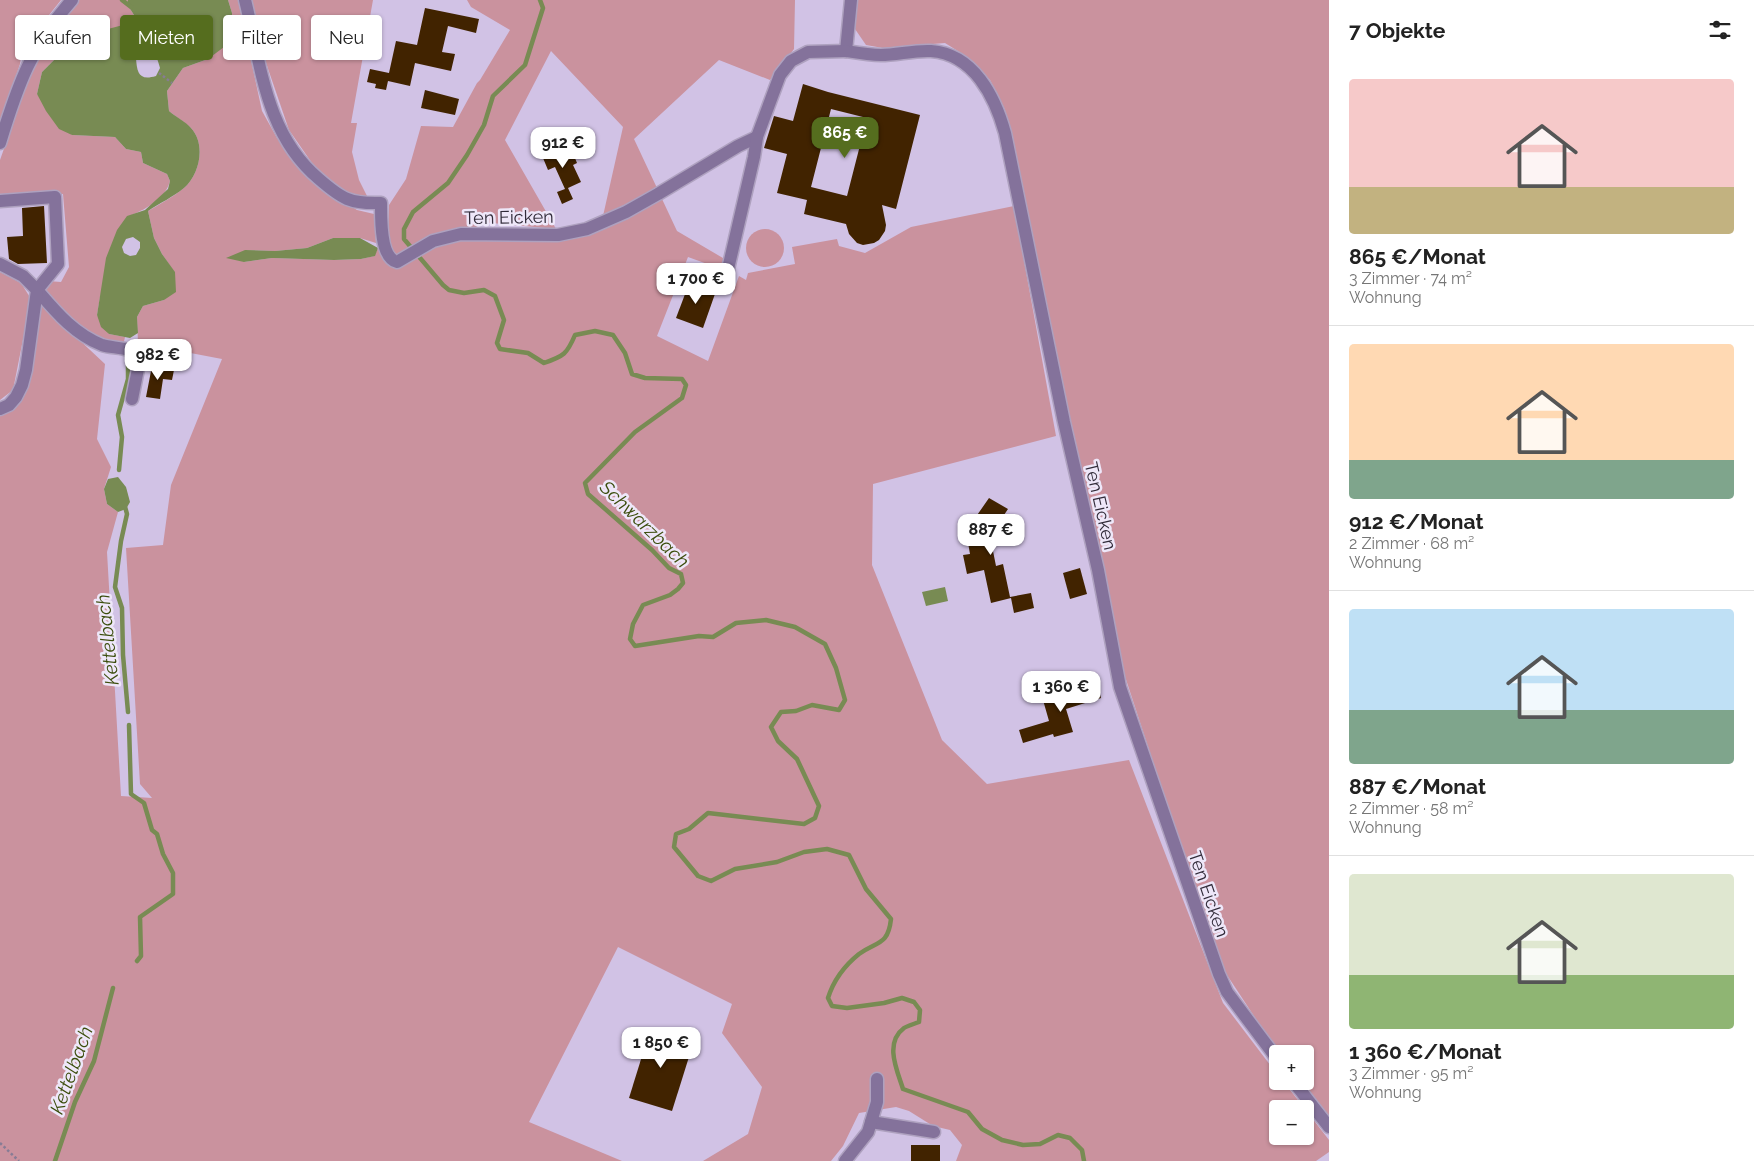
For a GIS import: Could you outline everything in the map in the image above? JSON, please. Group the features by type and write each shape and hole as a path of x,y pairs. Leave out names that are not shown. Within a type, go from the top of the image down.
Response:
{"lane":[{"path":"0,143 11,105 30,58 44,34 72,0"},
{"name":"Ten Eicken","path":"245,0 266,95 289,146 316,176 341,196 358,203 380,203 384,242 388,256 392,261 397,262 433,241 461,234 550,235 587,229 634,207 738,146 757,137"},
{"path":"846,51 851,0"},
{"name":"Ten Eicken","path":"728,269 752,167 757,137 780,75 791,61 808,52 846,51 881,55 929,51 949,54 973,72 984,84 994,100 1005,133 1064,422 1098,570 1120,687 1219,974 1227,992 1269,1048"},
{"path":"0,200 55,197 58,264 37,290 22,386 12,401 0,409"},
{"path":"0,264 23,276 79,332 104,346 138,353 140,359 132,398"},
{"path":"844,1161 868,1132 877,1102 877,1079"},
{"path":"1300,1090 1329,1127"},
{"path":"871,1122 934,1132"}],"path":[{"path":"159,73 172,83"},
{"path":"0,1143 19,1161"}],"shaded area":[{"path":"0,0 61,0 49,15 15,15 15,60 21,60 20,64 0,123"},
{"path":"79,0 128,0 127,4 134,15 120,15 120,32 110,33 110,15 64,15"},
{"path":"128,0 228,0 232,13 232,15 223,15 223,48 213,55 213,15 134,15 127,4"},
{"path":"228,0 238,0 241,15 231,15"},
{"path":"251,0 373,0 370,15 311,15 311,60 362,60 351,123 357,123 352,152 359,180 367,196 354,196 321,176 289,130 265,60 301,60 301,15 254,15"},
{"path":"467,0 795,0 794,49 770,80 719,60 634,139 657,188 603,216 623,127 551,51 505,140 556,229 471,221 478,227 474,238 534,241 561,238 607,228 662,199 677,231 728,261 724,270 688,257 657,336 708,361 739,276 746,280 748,273 795,264 792,247 837,239 839,246 865,253 911,227 1014,206 1056,436 873,484 872,565 942,740 987,784 1129,760 1223,1003 1269,1063 1269,1090 1290,1090 1298,1100 1269,1100 1269,1145 1314,1145 1314,1121 1329,1140 1329,1152 1316,1161 956,1161 962,1145 950,1130 933,1126 909,1111 896,1107 859,1113 843,1146 831,1161 703,1161 748,1134 762,1087 722,1033 732,1004 618,947 529,1122 622,1161 0,1161 0,413 18,400 40,300 105,364 97,439 111,467 104,489 107,504 118,512 107,552 121,796 152,798 140,784 126,548 163,545 171,485 222,359 138,343 137,317 143,306 164,300 175,273 154,238 148,211 171,197 190,182 199,159 200,150 196,135 189,126 169,111 167,91 183,68 205,60 213,60 213,49 223,30 223,60 251,60 262,111 277,138 314,182 357,210 374,214 376,243 360,238 333,238 307,248 275,251 245,250 244,262 272,258 361,259 374,256 378,248 380,251 388,238 389,205 406,179 421,126 453,127 477,83 510,30 471,7"},
{"path":"856,0 1329,0 1329,1123 1314,1100 1305,1090 1314,1090 1314,1045 1273,1045 1225,972 1195,890 1118,655 1005,110 990,80 961,53 945,43 883,48 866,45 855,29"},
{"path":"120,26 120,60 136,60 138,72 142,76 156,76 160,68 157,60 205,60 183,68 167,91 169,111 189,126 196,135 200,150 194,175 184,188 148,211 154,238 162,254 175,272 176,292 164,300 143,306 137,317 138,333 130,338 109,334 101,327 97,315 106,258 117,230 127,216 145,210 168,189 170,181 167,174 143,163 141,152 126,149 115,137 72,135 59,129 37,94 42,72 54,60 110,60 110,28","holes":["133,237 140,242 140,248 136,255 130,256 124,253 122,247 126,239"]},
{"path":"33,60 54,60 42,72 37,94 72,135 115,137 126,149 141,152 143,163 167,174 170,181 164,194 159,199 147,208 127,217 100,297 97,315 109,334 125,337 123,346 88,334 43,292 48,281 61,282 69,267 63,194 0,197 0,160 17,112 19,95"},
{"path":"765,229 779,234 784,248 779,262 765,267 751,262 746,248 751,234"},
{"path":"333,238 360,238 378,248 375,256 361,259 272,258 244,262 226,258 245,250 275,251 307,248"},
{"path":"0,272 21,283 31,299 13,390 0,400"},
{"path":"118,477 126,487 130,502 126,509 118,512 107,504 104,489 108,479"},
{"path":"945,587 948,601 926,606 922,592"}],"building":[{"path":"425,8 479,19 476,33 448,26 442,52 455,54 451,71 415,63 410,86 388,81 386,90 375,88 376,84 367,82 370,69 389,73 396,41 417,45"},
{"path":"803,84 920,115 896,209 882,205 886,225 885,231 879,240 863,245 857,243 849,234 846,224 804,214 807,200 777,193 787,154 764,148 774,116 793,121","holes":["831,109 867,118 847,196 811,187"]},
{"path":"425,90 459,99 455,115 421,108"},
{"path":"560,143 563,149 570,146 577,163 573,165 581,182 568,188 573,199 562,204 557,192 565,189 555,167 548,170 543,158 547,156 544,150"},
{"path":"44,206 47,263 18,264 9,259 7,237 23,236 22,208"},
{"path":"690,281 716,291 703,328 676,318"},
{"path":"152,366 174,370 172,380 163,379 160,399 146,397"},
{"path":"989,498 1008,509 990,536 996,566 1003,564 1010,597 1031,593 1034,608 1014,613 1011,598 991,603 984,570 967,574 963,555 970,554 966,531"},
{"path":"1080,568 1087,594 1070,599 1063,573"},
{"path":"1096,682 1101,698 1066,709 1073,732 1054,737 1053,734 1023,743 1019,730 1049,721 1043,700"},
{"path":"651,1027 694,1041 672,1111 629,1098"},
{"path":"911,1145 940,1145 940,1161 911,1161"}],"waterway":[{"name":"Kettelbach","path":"122,0 131,7"},
{"name":"Schwarzbach","path":"540,0 543,8 525,65 493,96 484,125 467,155 448,183 413,212 404,229 404,239 449,290 464,293 484,290 495,296 504,320 497,343 500,349 528,353 544,363 564,354 575,335 595,331 613,335 625,353 632,374 645,378 682,379 686,385 682,398 635,432 585,483 588,494 652,550 669,568 681,574 683,583 678,589 670,595 643,605 633,624 630,639 635,646 699,636 713,637 736,623 766,620 795,627 825,644 836,668 845,700 839,710 812,705 796,711 781,712 771,727 778,741 797,759 819,806 815,818 804,824 708,813 689,829 676,834 674,847 698,876 711,881 735,869 777,862 804,852 827,849 849,855 866,889 891,919 890,928 881,942 859,954 840,973 828,998 832,1006 847,1008 884,1003 902,998 914,1002 920,1010 919,1022 904,1028 898,1034 893,1049 895,1065 903,1089 968,1112 982,1129 1002,1140 1023,1145 1040,1144 1058,1135 1070,1138 1082,1150 1084,1161"},
{"name":"Kettelbach","path":"119,470 122,437 118,415 128,379 128,353"},
{"name":"Kettelbach","path":"124,503 127,514 121,541 115,587 122,608 123,655 128,712"},
{"name":"Kettelbach","path":"129,725 131,794 144,803 152,830 157,834 163,854 173,873 173,894 140,917 141,956 137,961"},
{"name":"Kettelbach","path":"55,1161 75,1102 94,1061 113,988"}]}
